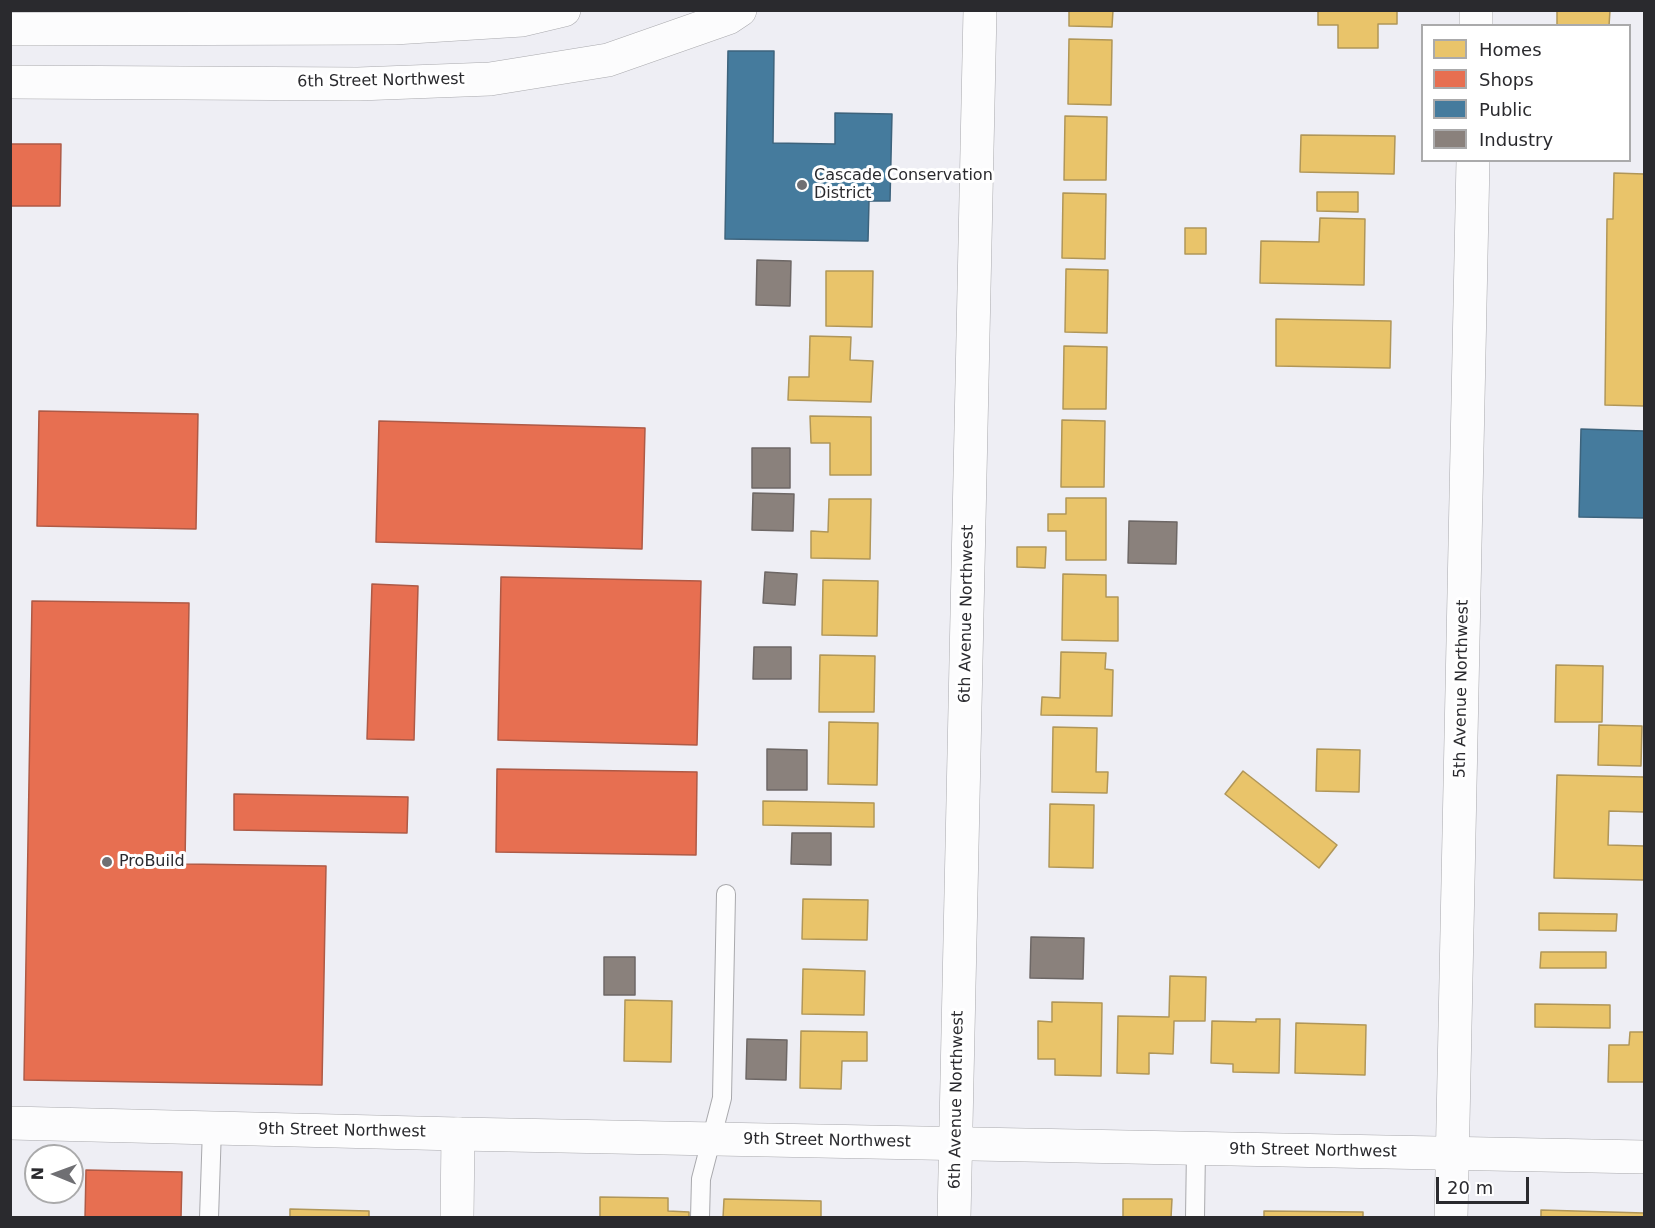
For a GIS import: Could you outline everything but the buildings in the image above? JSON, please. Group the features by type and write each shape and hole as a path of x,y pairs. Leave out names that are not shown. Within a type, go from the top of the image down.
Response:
{"street":[{"path":"10,29 394,28 522,20 564,10"},
{"name":"6th Street Northwest","path":"10,82 358,84 490,78 608,60 728,18 740,10"},
{"name":"6th Avenue Northwest","path":"954,1218 980,10"},
{"name":"5th Avenue Northwest","path":"1451,1218 1473,162"},
{"name":"9th Street Northwest","path":"10,1123 1644,1157"},
{"path":"457,1218 458,1134"}],"lane":[{"path":"700,1218 701,1179 722,1098 726,894"},
{"path":"210,1218 212,1128"},
{"path":"1195,1218 1196,1148"}],"place":[{"name":"Cascade Conservation District","path":"802,185"},
{"name":"ProBuild","path":"107,862"}]}
